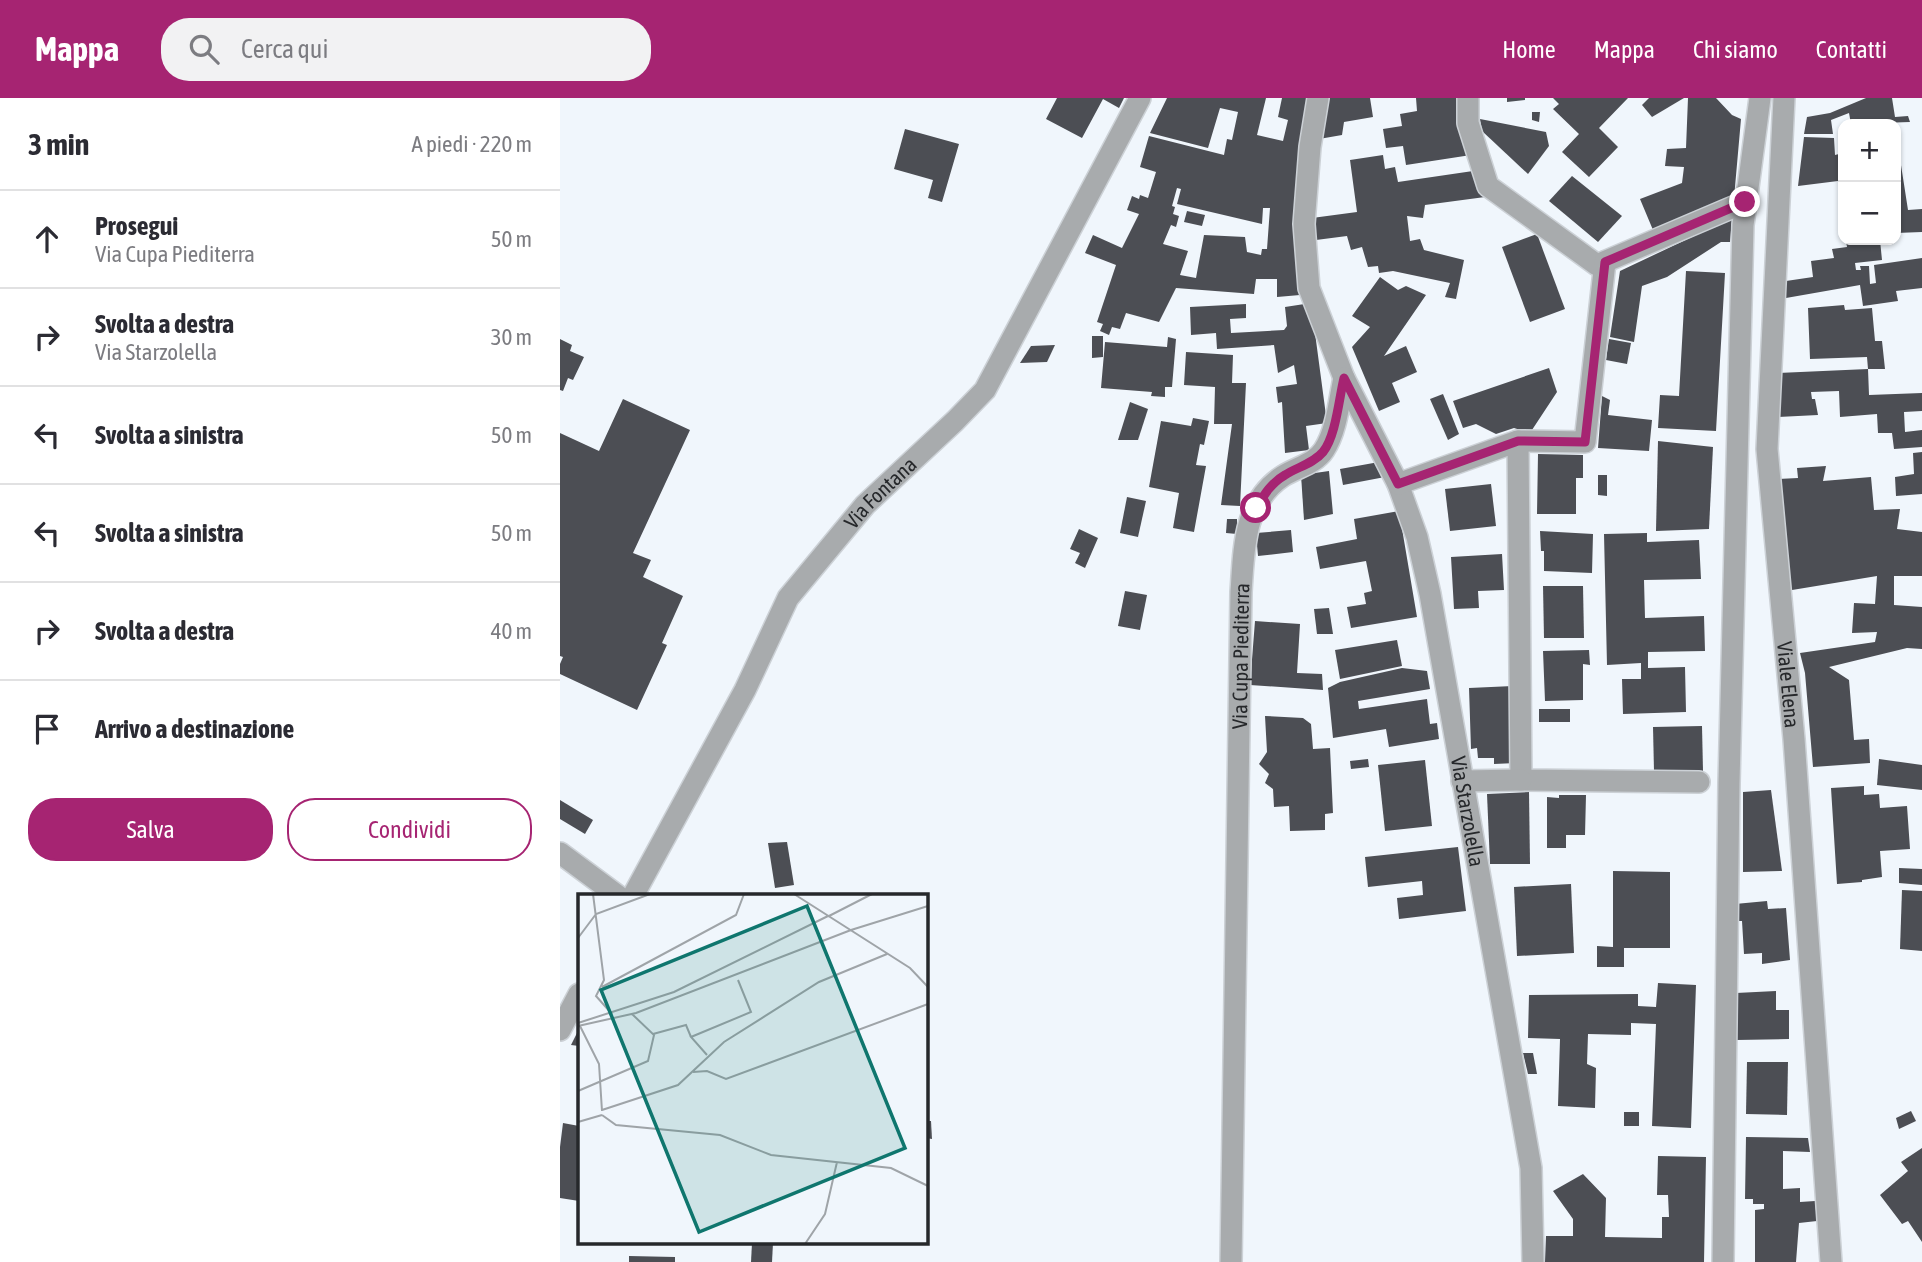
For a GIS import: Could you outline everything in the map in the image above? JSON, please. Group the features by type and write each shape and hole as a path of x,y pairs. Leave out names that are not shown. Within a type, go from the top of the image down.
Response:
{"street":[{"name":"Via Fontana","path":"634,894 745,690 788,598 865,505 985,390 1140,98"},
{"path":"1318,98 1310,147 1304,224 1309,288 1344,378"},
{"path":"1468,98 1468,123 1488,186 1597,265 1745,202"},
{"path":"1723,1262 1729,783 1743,225 1759,103 1804,98"},
{"name":"Viale Elena","path":"1784,102 1767,449 1794,739 1831,1262"},
{"path":"1398,484 1518,441 1585,442 1605,262"},
{"name":"Via Starzolella","path":"1344,378 1398,484 1417,537 1430,594 1531,1168 1533,1262"},
{"name":"Via Cupa Piediterra","path":"1231,1262 1241,592 1245,532 1269,488 1284,475 1308,464 1322,453 1330,438 1344,378"},
{"path":"1518,441 1521,780"},
{"path":"1462,780 1699,782"},
{"path":"560,853 615,894"},
{"path":"560,1030 578,997"}],"building":[{"path":"1057,98 1124,98 1119,108 1103,99 1082,138 1046,119"},
{"path":"1167,98 1266,98 1257,135 1283,141 1288,120 1278,117 1282,98 1312,98 1302,164 1300,295 1277,297 1277,279 1256,279 1254,294 1176,288 1159,322 1126,313 1120,329 1112,327 1109,335 1100,331 1103,324 1097,322 1116,265 1085,253 1093,235 1122,248 1139,214 1127,210 1132,196 1139,199 1140,195 1148,198 1156,172 1140,167 1149,136 1224,155 1227,139 1232,140 1238,112 1220,108 1208,148 1150,133","holes":["1177,188 1181,189 1177,204 1262,224 1263,208 1270,208 1267,249 1262,249 1261,255 1247,252 1245,237 1204,235 1196,278 1180,275 1188,251 1163,244 1171,225 1176,227 1179,216 1173,214 1175,207 1172,206"]},
{"path":"1325,98 1370,98 1373,117 1344,122 1342,135 1319,139"},
{"path":"1416,98 1463,98 1471,155 1406,165 1403,146 1386,148 1383,129 1402,126 1400,114 1417,111"},
{"path":"1507,98 1525,98 1525,100 1507,102"},
{"path":"1553,98 1628,98 1599,128 1618,147 1589,177 1562,152 1579,134 1553,109 1559,104"},
{"path":"1649,98 1684,98 1652,117 1642,105"},
{"path":"1688,98 1716,98 1732,115 1741,119 1734,198 1653,230 1640,199 1682,183 1684,167 1665,166 1667,149 1686,148"},
{"path":"1866,98 1892,98 1895,117 1908,116 1910,122 1901,122 1901,119 1850,119 1849,113 1831,120 1833,134 1804,134 1807,117 1830,113"},
{"path":"1532,112 1540,112 1539,122 1532,120"},
{"path":"1480,119 1546,132 1549,146 1528,174 1482,131"},
{"path":"905,129 959,144 942,202 928,198 933,180 894,169"},
{"path":"1804,137 1834,138 1835,155 1838,154 1838,181 1798,186"},
{"path":"1383,155 1385,169 1395,167 1398,182 1473,171 1485,197 1425,205 1423,218 1407,216 1410,241 1420,239 1424,250 1464,260 1456,299 1445,297 1450,283 1393,271 1379,273 1378,266 1368,267 1362,247 1351,250 1347,236 1316,240 1312,218 1357,212 1350,160"},
{"path":"1901,165 1908,210 1922,209 1922,232 1901,233"},
{"path":"1572,176 1622,216 1598,242 1549,201"},
{"path":"1187,211 1205,215 1202,226 1184,222"},
{"path":"1732,218 1730,242 1721,242 1667,277 1642,286 1634,342 1610,337 1620,271"},
{"path":"1537,234 1565,309 1530,322 1502,247"},
{"path":"1880,245 1882,260 1855,263 1856,270 1861,270 1860,266 1869,266 1870,284 1876,283 1874,265 1922,258 1922,288 1896,291 1898,301 1863,306 1860,285 1786,298 1786,281 1813,277 1811,261 1834,258 1832,249"},
{"path":"1686,271 1725,273 1716,431 1658,428 1660,395 1679,396"},
{"path":"1380,277 1398,290 1406,286 1426,295 1384,356 1406,346 1417,372 1392,383 1400,402 1379,411 1352,347 1370,327 1352,316"},
{"path":"1311,303 1327,423 1306,426 1309,450 1285,453 1282,402 1278,403 1276,387 1297,384 1294,365 1278,373 1274,345 1217,349 1216,333 1191,335 1190,307 1246,304 1246,318 1230,319 1231,333 1284,330 1287,326 1285,307"},
{"path":"1844,305 1845,310 1872,308 1875,341 1882,341 1885,369 1868,369 1867,357 1810,359 1808,308"},
{"path":"1092,336 1103,336 1103,357 1092,358"},
{"path":"1168,337 1176,339 1172,387 1165,387 1165,397 1151,396 1152,392 1101,388 1105,342 1167,347"},
{"path":"560,339 572,345 570,351 584,357 573,380 568,378 563,391 560,390"},
{"path":"1609,339 1631,343 1627,364 1606,360"},
{"path":"1055,345 1047,362 1020,363 1031,346"},
{"path":"1186,352 1233,355 1232,383 1246,383 1240,506 1221,505 1232,424 1214,424 1215,387 1184,385"},
{"path":"1549,368 1557,392 1530,433 1514,428 1496,434 1476,424 1463,428 1453,401"},
{"path":"1868,369 1869,395 1922,393 1922,411 1904,412 1905,432 1922,430 1922,447 1894,449 1892,433 1878,433 1877,414 1840,417 1839,391 1811,392 1818,415 1777,417 1778,373"},
{"path":"1443,394 1459,434 1448,440 1430,399"},
{"path":"1602,396 1610,400 1608,415 1652,420 1649,451 1598,448"},
{"path":"623,399 690,430 633,553 651,560 643,577 683,596 662,643 667,645 637,710 560,674 563,657 560,656 560,433 599,451"},
{"path":"1130,402 1148,409 1138,440 1118,440"},
{"path":"1193,418 1209,421 1204,445 1200,444 1196,465 1206,466 1194,532 1173,528 1179,493 1149,487 1161,421 1191,426"},
{"path":"1658,441 1713,447 1709,529 1656,531"},
{"path":"1922,452 1922,494 1896,496 1895,477 1914,474 1913,453"},
{"path":"1538,454 1583,455 1583,478 1576,478 1576,514 1537,514"},
{"path":"1379,462 1385,477 1343,485 1340,469"},
{"path":"1826,466 1823,481 1871,477 1874,510 1900,509 1897,529 1922,532 1922,576 1894,576 1894,605 1922,607 1922,649 1907,648 1829,667 1849,680 1854,740 1869,739 1870,763 1813,767 1805,673 1800,653 1875,642 1877,632 1852,633 1854,603 1875,604 1877,576 1786,591 1777,479 1798,478 1797,468"},
{"path":"1329,471 1333,514 1304,520 1301,475"},
{"path":"1598,475 1607,475 1607,496 1598,495"},
{"path":"1491,484 1496,526 1450,531 1445,489"},
{"path":"1127,497 1146,501 1138,537 1120,533"},
{"path":"1399,511 1417,617 1351,628 1347,607 1366,604 1364,593 1372,591 1366,561 1320,569 1316,547 1357,539 1354,519"},
{"path":"1227,519 1237,519 1237,534 1226,533"},
{"path":"1079,529 1098,538 1085,568 1075,563 1080,553 1070,549"},
{"path":"1291,530 1293,552 1258,556 1256,533"},
{"path":"1540,531 1593,534 1592,573 1544,571"},
{"path":"1647,533 1647,542 1699,540 1701,579 1644,580 1645,618 1704,616 1705,651 1648,652 1648,668 1685,667 1686,712 1623,714 1622,679 1641,679 1641,663 1607,665 1604,534"},
{"path":"1502,554 1504,590 1478,591 1479,608 1454,609 1451,557"},
{"path":"1543,586 1583,586 1584,638 1544,638"},
{"path":"1125,591 1147,595 1140,630 1118,626"},
{"path":"1329,608 1333,634 1317,634 1314,609"},
{"path":"1255,621 1300,624 1297,673 1322,674 1323,690 1250,685"},
{"path":"1397,640 1402,666 1340,679 1335,650"},
{"path":"1589,650 1590,665 1583,664 1583,700 1545,701 1543,651"},
{"path":"1402,668 1427,671 1430,689 1358,701 1359,709 1427,699 1430,724 1437,723 1439,739 1389,747 1386,729 1333,738 1328,688 1340,682"},
{"path":"1513,686 1516,763 1494,764 1494,758 1478,758 1477,748 1471,749 1469,688"},
{"path":"1539,709 1570,709 1570,722 1539,722"},
{"path":"1265,716 1303,718 1311,724 1313,749 1330,748 1333,813 1325,814 1325,830 1290,831 1289,806 1274,807 1273,789 1265,783 1269,774 1259,764 1267,752"},
{"path":"1702,726 1703,771 1654,771 1653,727"},
{"path":"1368,759 1369,767 1351,769 1350,761"},
{"path":"1879,759 1922,765 1922,790 1877,785"},
{"path":"1425,760 1432,826 1385,831 1378,765"},
{"path":"1864,786 1864,795 1879,794 1880,808 1907,806 1910,849 1880,851 1882,877 1837,884 1831,788"},
{"path":"1771,790 1782,871 1743,872 1743,792"},
{"path":"1529,792 1530,864 1490,864 1487,794"},
{"path":"1559,795 1586,795 1585,835 1566,835 1566,848 1547,848 1547,797 1559,798"},
{"path":"560,800 593,820 585,834 560,819"},
{"path":"787,842 794,885 775,888 768,843"},
{"path":"1458,847 1466,911 1399,919 1397,898 1423,895 1422,881 1368,887 1365,857"},
{"path":"1899,868 1922,869 1922,885 1899,883"},
{"path":"1613,871 1670,872 1670,948 1624,948 1624,967 1597,967 1597,946 1613,947"},
{"path":"1571,884 1574,953 1517,956 1514,887"},
{"path":"1902,890 1922,891 1922,951 1900,949"},
{"path":"1767,901 1768,909 1786,908 1790,960 1762,964 1762,953 1744,954 1742,921 1735,921 1735,904"},
{"path":"1658,983 1696,985 1691,1128 1652,1126 1656,1024 1631,1023 1631,1035 1588,1034 1587,1064 1596,1068 1595,1108 1558,1106 1560,1039 1528,1038 1529,995 1638,994 1638,1006 1656,1007"},
{"path":"1776,991 1776,1010 1789,1010 1789,1039 1736,1040 1736,993"},
{"path":"578,1031 578,1046 571,1045"},
{"path":"1523,1053 1533,1053 1537,1074 1528,1074"},
{"path":"1747,1062 1788,1062 1787,1115 1746,1114"},
{"path":"1911,1111 1916,1121 1899,1129 1896,1118"},
{"path":"1624,1112 1639,1112 1639,1126 1624,1126"},
{"path":"928,1121 931,1121 932,1139 928,1138"},
{"path":"563,1123 578,1126 578,1201 560,1198"},
{"path":"1746,1137 1808,1138 1810,1152 1783,1151 1783,1189 1800,1188 1800,1202 1815,1201 1817,1221 1799,1223 1796,1262 1755,1262 1755,1210 1764,1209 1764,1204 1753,1204 1753,1199 1745,1199"},
{"path":"1922,1148 1922,1242 1908,1221 1902,1224 1880,1195 1908,1171 1901,1162"},
{"path":"1658,1156 1706,1157 1704,1262 1545,1262 1546,1236 1573,1236 1573,1219 1553,1191 1583,1174 1606,1198 1605,1237 1662,1238 1662,1217 1669,1217 1668,1195 1657,1195"},
{"path":"752,1244 773,1244 772,1262 751,1262"},
{"path":"629,1256 675,1257 675,1262 629,1262"}],"route":[{"path":"1256,508 1269,488 1284,475 1308,464 1322,453 1330,438 1344,378 1398,484 1518,441 1585,442 1605,262 1745,202"}]}
